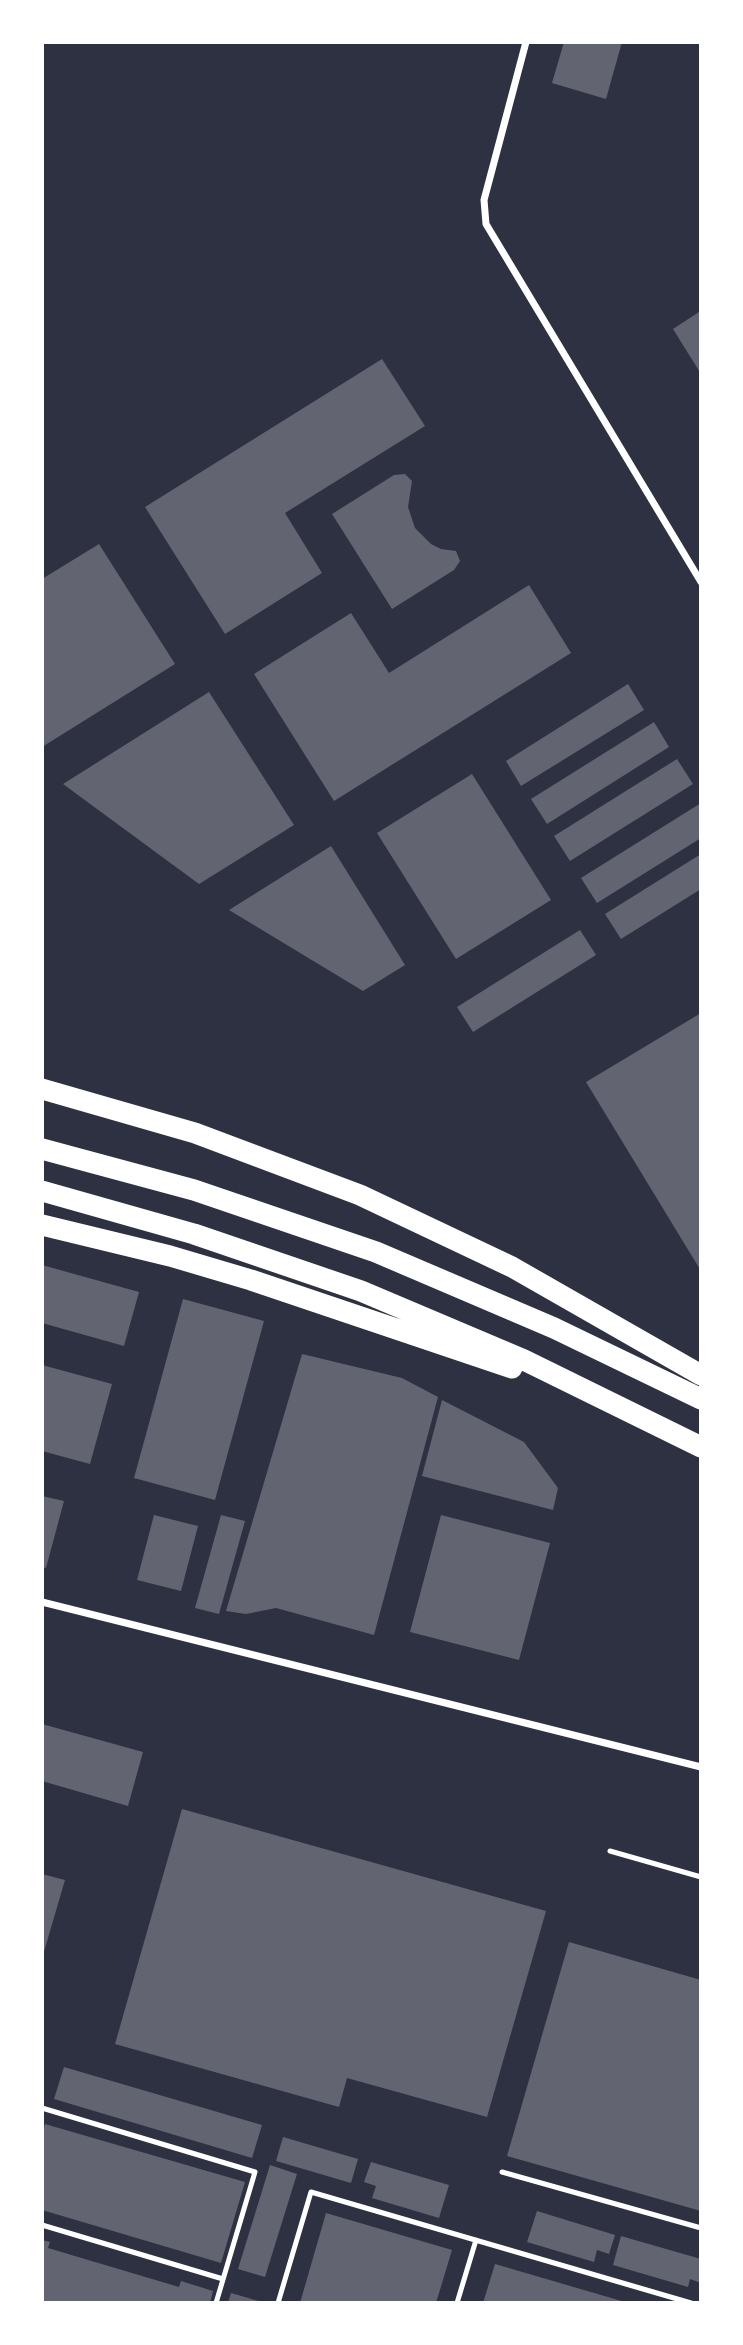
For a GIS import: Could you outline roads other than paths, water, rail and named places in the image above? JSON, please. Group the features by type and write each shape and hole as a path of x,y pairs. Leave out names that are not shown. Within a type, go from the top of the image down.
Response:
{"highway":[{"path":"42,1089 216,1140 359,1195 523,1273 701,1375"},
{"path":"42,1149 206,1194 376,1252 554,1328 701,1399"},
{"path":"42,1191 194,1234 307,1271 470,1336 629,1410 701,1447"},
{"path":"42,1225 160,1253 251,1280 629,1410"}],"street":[{"path":"526,42 484,200 486,224 701,582"},
{"path":"42,1602 701,1767"}],"lane":[{"path":"610,1851 701,1877"},
{"path":"42,2108 255,2172 216,2303"},
{"path":"502,2172 701,2228"},
{"path":"278,2303 311,2192 691,2303"},
{"path":"42,2225 223,2279"},
{"path":"457,2303 476,2240"}]}
